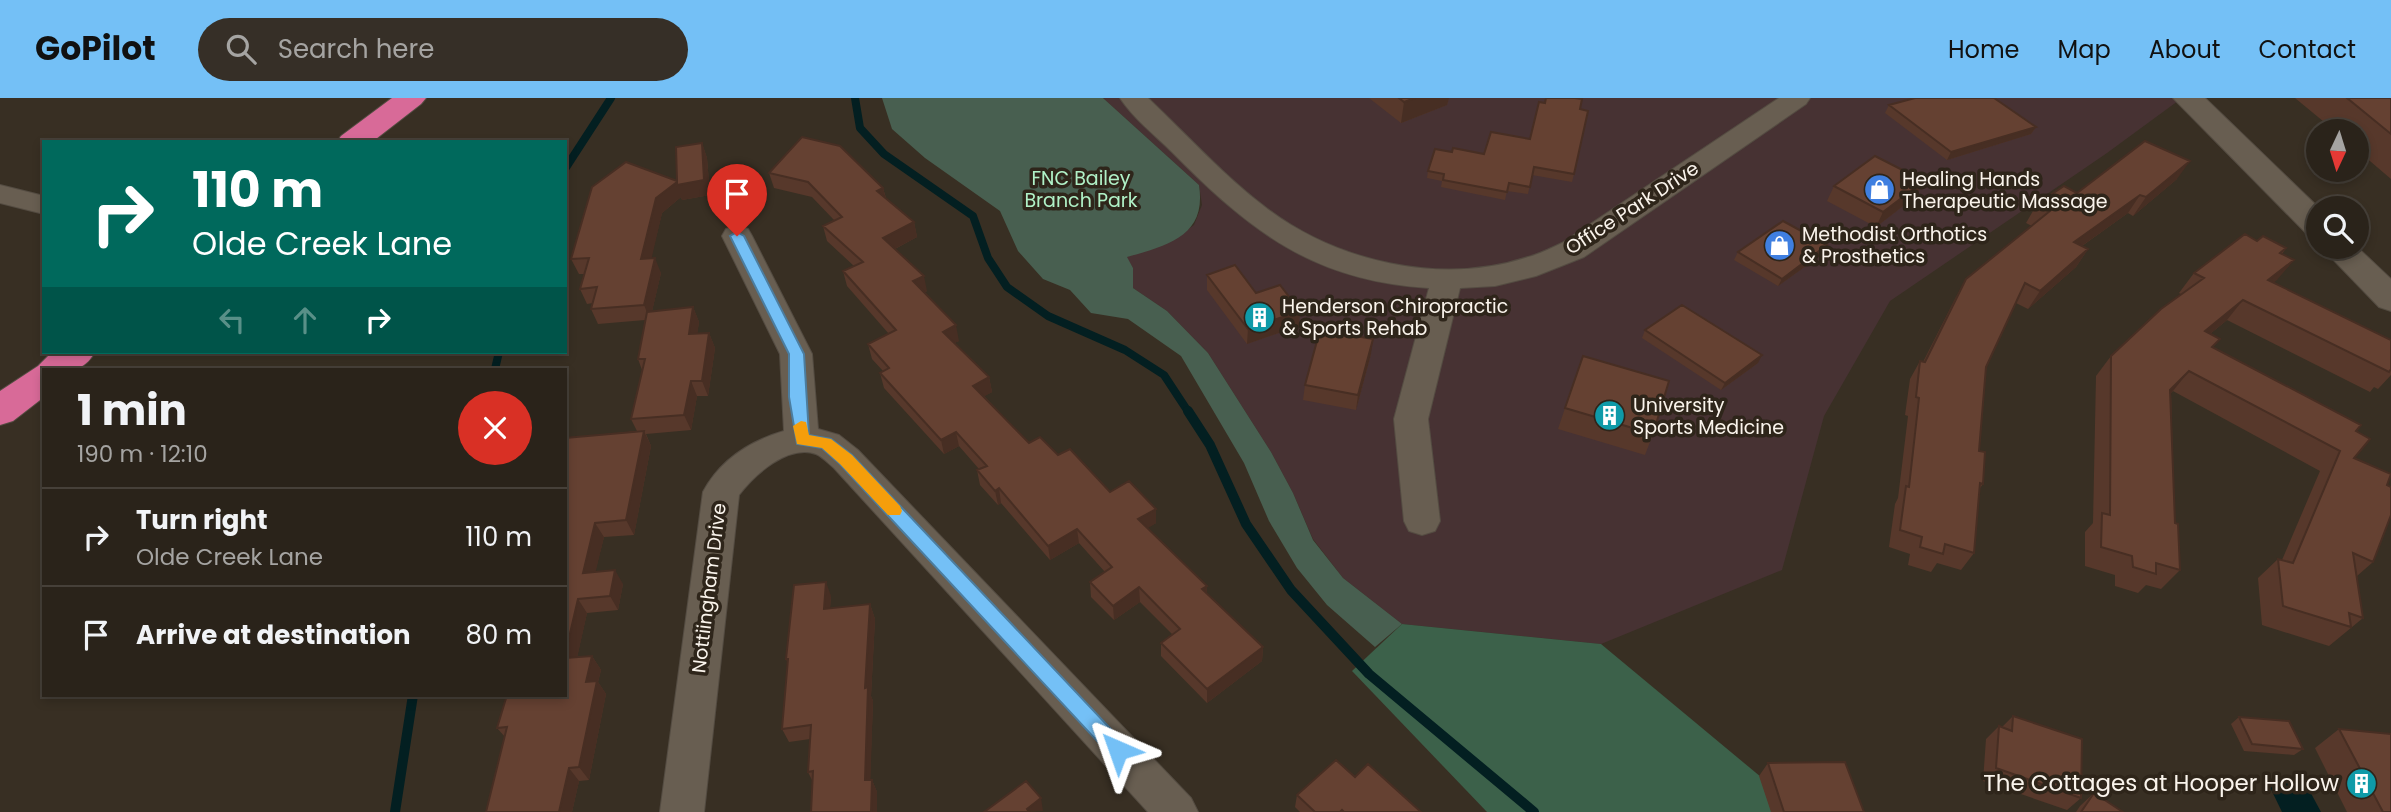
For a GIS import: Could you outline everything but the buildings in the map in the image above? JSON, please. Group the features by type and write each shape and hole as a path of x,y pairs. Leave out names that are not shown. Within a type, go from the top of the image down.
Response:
{"highway":[{"path":"355,140 411,98"},
{"path":"55,368 74,354"},
{"path":"0,411 42,379"}],"street":[{"name":"Office Park Drive","path":"1133,98 1257,216 1301,244 1352,265 1398,275 1447,279 1516,272 1572,250 1797,98"},
{"path":"2188,98 2306,214"},
{"path":"0,194 42,204"},
{"path":"737,236 796,354 802,440 826,443 846,459 1176,812"},
{"path":"2351,259 2391,299"},
{"path":"1422,521 1413,463 1411,419 1447,279"},
{"name":"Nottiingham Drive","path":"682,812 721,492 732,476 766,451 802,440"}],"shaded area":[{"path":"1103,98 2182,98 2107,153 1890,301 1824,416 1782,570 1601,644 1402,624 1343,578 1313,539 1271,452 1208,353 1167,311 1133,288 1133,268 1126,257 1173,240 1194,225 1202,205 1199,185"}],"green space":[{"name":"FNC Bailey Branch Park","path":"882,98 1103,98 1199,185 1200,202 1191,227 1170,242 1127,257 1133,268 1133,288 1167,311 1208,353 1271,452 1293,493 1313,540 1343,578 1402,624 1375,647 1327,605 1297,568 1269,521 1244,463 1181,356 1128,319 1091,313 1070,290 1043,279 1018,251 1000,211 925,158 892,129"},
{"path":"1402,624 1601,644 1803,812 1487,812 1352,671"}],"water":[{"path":"2267,781 2306,784 2321,812 2282,812"}],"waterway":[{"path":"567,166 611,98"},
{"path":"855,98 860,128 884,154 973,216 988,258 1007,287 1048,316 1125,350 1164,375 1189,413"},
{"path":"495,368 499,354"},
{"path":"1188,411 1210,445 1246,524 1291,590 1369,674 1534,812"},
{"path":"395,812 413,697"}],"slow traffic":[{"path":"801,426 802,440 826,443 846,459 894,511"}],"place":[{"name":"Healing Hands Therapeutic Massage","path":"1879,190"},
{"name":"Methodist Orthotics & Prosthetics","path":"1779,245"},
{"name":"Henderson Chiropractic & Sports Rehab","path":"1259,317"},
{"name":"University Sports Medicine","path":"1610,416"},
{"name":"The Cottages at Hooper Hollow","path":"2362,783"}],"route":[{"path":"737,236 796,354 802,440 826,443 846,459 1118,750"}]}
